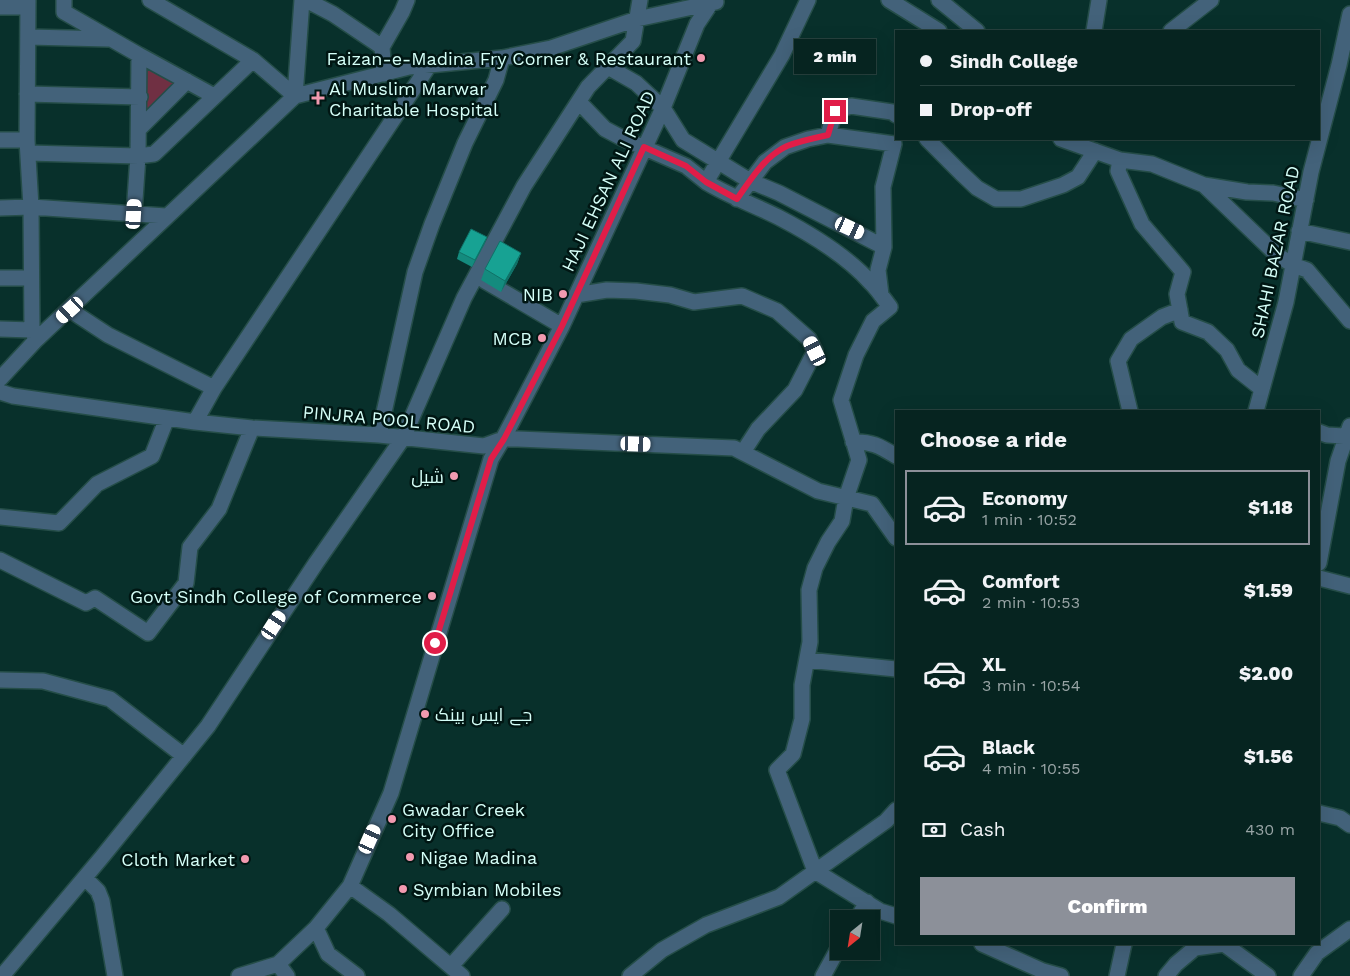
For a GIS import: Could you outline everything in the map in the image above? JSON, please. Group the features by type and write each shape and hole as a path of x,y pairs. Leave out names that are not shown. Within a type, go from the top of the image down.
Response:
{"street":[{"path":"64,0 64,12 214,96"},
{"path":"150,0 253,60 295,96"},
{"path":"295,96 302,0"},
{"path":"306,0 333,14 382,47"},
{"path":"384,74 382,47 407,0"},
{"path":"2,976 85,878 208,726 316,563 403,438 464,298 524,186 588,88 633,41 640,0"},
{"path":"706,182 782,55 808,0"},
{"path":"889,0 937,30"},
{"path":"939,0 976,30"},
{"path":"1094,30 1099,0"},
{"path":"1172,30 1211,0"},
{"path":"0,379 34,335 70,310 166,216 295,96 409,67 502,58 551,48 637,19 716,1"},
{"name":"HAJI EHSAN ALI ROAD","path":"238,976 282,970 350,886 391,793 491,459 504,439 562,326 663,108 696,24 716,1"},
{"path":"0,7 28,4 28,147 34,335"},
{"name":"SHAHI BAZAR ROAD","path":"1320,137 1350,14"},
{"path":"29,37 110,39"},
{"path":"134,214 138,156 140,55"},
{"path":"379,435 415,272 465,143 496,80 502,58"},
{"path":"0,140 28,147 138,156 154,154 253,60"},
{"path":"194,422 214,388 430,64"},
{"path":"608,67 636,83 663,108 683,140 750,181 779,193 884,247"},
{"path":"139,129 187,82"},
{"path":"28,94 140,97"},
{"path":"579,102 605,129 686,166 706,182 737,199 779,217 816,239 847,261 871,282 890,307 873,322 856,355 841,400 859,460 846,498 842,520 828,542 815,568 811,582 809,590 810,642 802,685 802,719 793,754 778,770 815,871 880,911 895,916"},
{"path":"828,135 835,111 843,108 852,106 895,114"},
{"path":"737,199 765,162 785,147 808,139 828,135 894,144 884,187 884,247 878,270 881,295"},
{"path":"928,140 977,188 996,198 1021,199 1063,185 1078,177 1095,151"},
{"path":"1064,140 1120,160 1152,164 1204,185 1238,191 1273,192 1306,200"},
{"name":"SHAHI BAZAR ROAD","path":"1256,410 1286,302 1311,172 1319,140"},
{"path":"1120,160 1118,171 1142,224 1183,272 1177,294 1182,322 1208,332 1227,350 1238,370 1262,388"},
{"path":"1204,185 1277,255 1293,265 1307,270 1350,321"},
{"path":"0,208 166,216"},
{"path":"1300,231 1350,242"},
{"path":"476,276 562,326"},
{"path":"0,278 31,278"},
{"path":"576,295 607,290 636,291 670,295 694,302 742,296 777,311 809,339 815,351 795,390 758,429 743,452"},
{"path":"70,310 108,335 214,388"},
{"path":"1130,410 1118,361 1130,339 1162,317 1180,310"},
{"path":"0,329 34,335"},
{"name":"PINJRA POOL ROAD","path":"0,392 13,396 194,422 252,428 379,435 484,446 504,439 734,448 818,492 872,504 895,537"},
{"path":"0,517 59,523 97,484 152,456 167,418"},
{"path":"0,560 86,603 95,598 148,633 186,583 190,547 219,510 252,428"},
{"path":"1320,432 1327,435 1344,436 1349,429"},
{"path":"1320,558 1338,461 1349,429"},
{"path":"853,442 865,441 877,445 895,455"},
{"path":"1320,578 1350,586"},
{"path":"807,660 895,668"},
{"path":"0,680 43,681 110,699 184,756"},
{"path":"630,976 662,950 706,925 779,897 886,821 895,811"},
{"path":"1320,813 1340,818 1350,825"},
{"path":"85,878 98,890 102,901 115,976"},
{"path":"350,886 389,914 457,971 502,909"},
{"path":"862,910 867,902"},
{"path":"316,928 328,954 357,976"},
{"path":"1301,976 1317,953 1350,929"},
{"path":"984,945 1043,971 1062,976"},
{"path":"1122,975 1124,945"},
{"path":"1166,976 1176,964 1195,948 1217,945"},
{"path":"1225,945 1268,976"},
{"path":"823,976 832,960"}],"shaded area":[{"path":"139,55 187,81 139,129"}],"building":[{"path":"471,229 487,237 475,260 459,252"},
{"path":"500,241 521,253 505,281 485,269"}],"place":[{"name":"Faizan-e-Madina Fry Corner & Restaurant","path":"701,58"},
{"name":"Al Muslim Marwar Charitable Hospital","path":"318,98"},
{"name":"NIB","path":"563,294"},
{"name":"MCB","path":"542,338"},
{"name":"شیل","path":"454,476"},
{"name":"Govt Sindh College of Commerce","path":"432,596"},
{"name":"جے ایس بینک","path":"425,714"},
{"name":"Gwadar Creek City Office","path":"392,819"},
{"name":"Nigae Madina","path":"410,857"},
{"name":"Cloth Market","path":"245,859"},
{"name":"Symbian Mobiles","path":"403,889"}],"route":[{"path":"435,643 491,459 504,439 562,326 644,147 686,166 706,182 737,199 765,162 785,147 808,139 828,135 835,111"}]}
